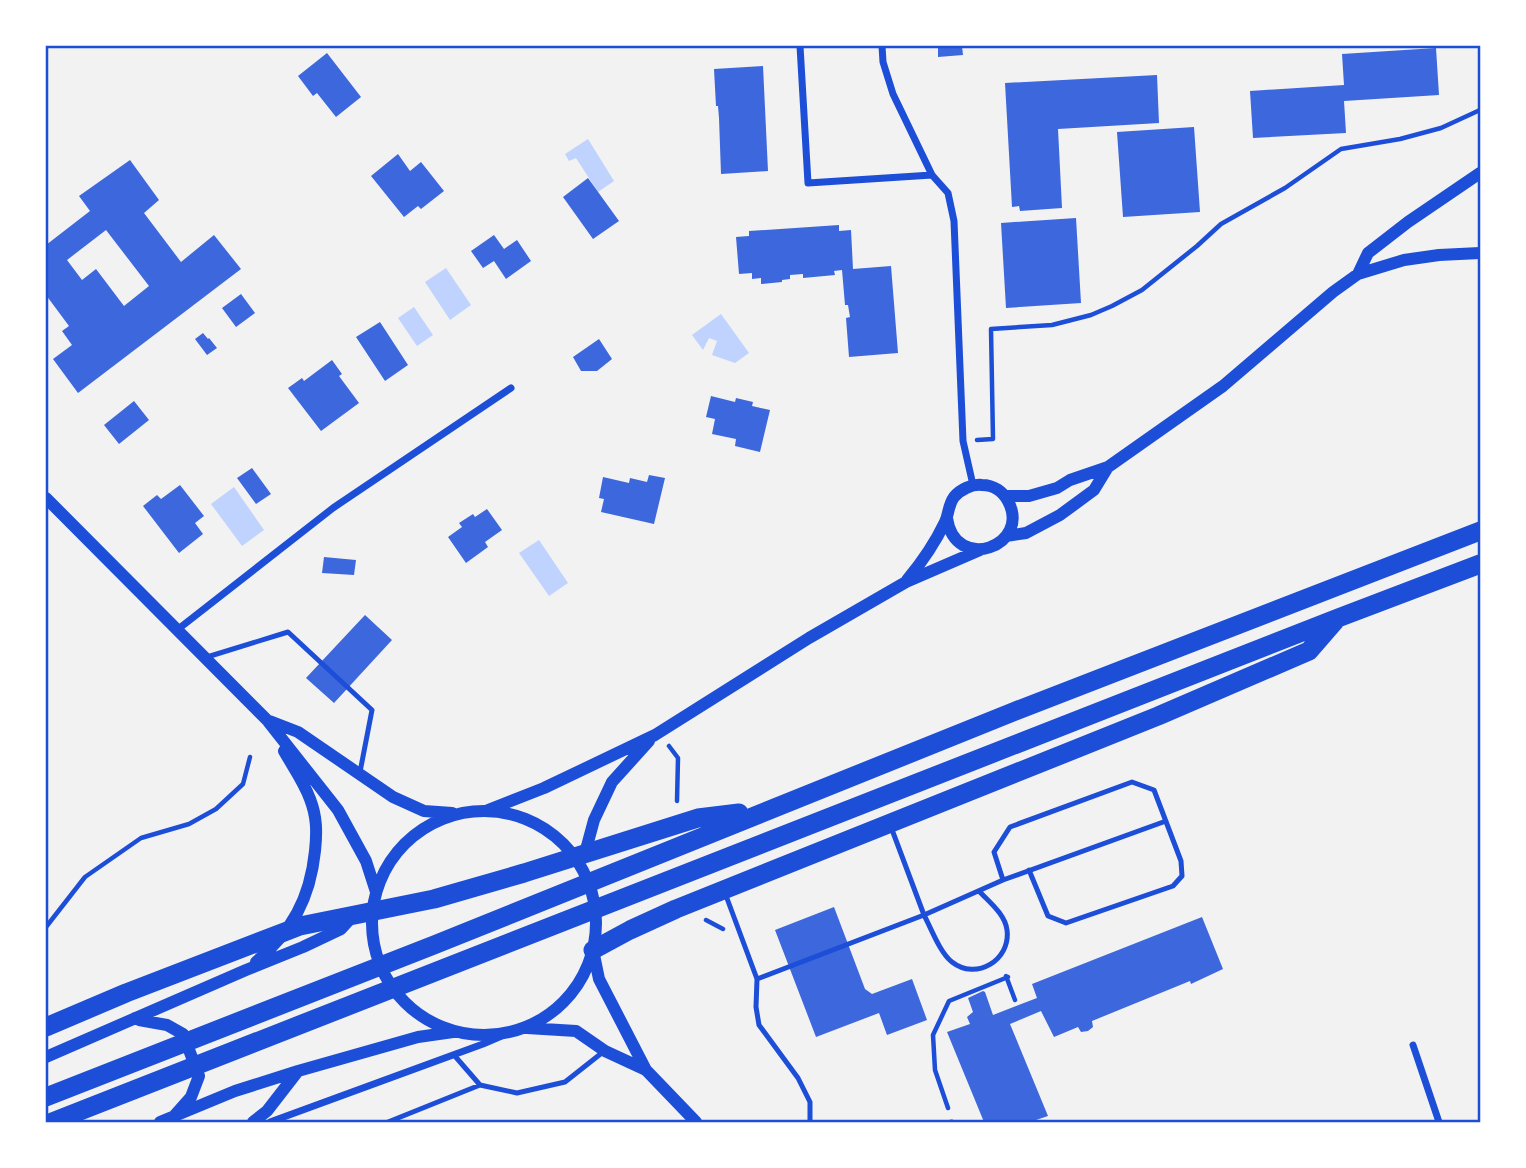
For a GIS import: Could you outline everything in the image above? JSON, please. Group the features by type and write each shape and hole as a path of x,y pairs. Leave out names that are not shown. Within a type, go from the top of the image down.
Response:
{"highway":[{"path":"46,1097 434,945 1013,712 1480,531"},
{"path":"57,1121 1480,564"},
{"path":"593,950 664,914 1158,716 1309,651 1338,618"},
{"path":"46,1027 126,992 300,926 433,899 698,818 768,809"}],"street":[{"path":"800,46 808,183 932,175"},
{"path":"881,46 893,94 932,175 948,193 954,221 963,441 973,485"},
{"path":"1357,274 1368,253 1480,173"},
{"path":"1005,496 1029,496 1057,488 1070,480 1108,467 1223,386 1357,274 1404,260 1480,253"},
{"path":"177,630 333,508 511,388"},
{"path":"1006,536 1026,533 1060,515 1094,490 1108,467"},
{"path":"488,810 544,788 655,735 810,638 906,582 1000,544 1012,527 1010,505 1005,496 986,485 973,485 961,490 953,498 947,519 929,553 906,582"},
{"path":"46,498 267,720 338,810 366,861 377,892"},
{"path":"947,519 957,541 980,550"},
{"path":"267,720 298,732 393,797 424,811 455,814"},
{"path":"246,970 271,949 304,900 313,870 317,828 310,798 267,720"},
{"path":"582,867 594,820 612,782 655,735"},
{"path":"270,1122 454,1055 517,1030 548,1016 563,1002 581,978 593,950 596,922 593,893 582,867 552,833 532,821 510,813 472,810 432,822 411,837 394,855 381,876 372,925 374,949 396,992 413,1010 433,1023 456,1032 483,1036 517,1030 576,1031 605,1051 646,1070"},
{"path":"46,1056 341,929 377,892"},
{"path":"593,950 599,979 646,1070 696,1122"},
{"path":"135,1018 167,1025 183,1034 199,1076 191,1097 166,1120"},
{"path":"166,1120 235,1091 299,1071 418,1037 456,1032"},
{"path":"1413,1045 1439,1122"},
{"path":"253,1122 267,1111 299,1071"}],"lane":[{"path":"204,658 288,632 372,710 359,775"},
{"path":"1003,880 994,852 1010,827 1132,782 1154,790 1181,861 1182,876 1173,886 1066,923 1048,916 1029,870"},
{"path":"757,979 924,915 1003,880 1166,821"},
{"path":"890,824 924,915 946,956 967,969 984,968 993,963 1006,944 1007,929 1000,914 979,891"},
{"path":"724,890 757,979 756,1007 759,1025 798,1078 810,1102 810,1122"},
{"path":"388,1122 480,1085 517,1093 565,1082 605,1051"},
{"path":"454,1055 480,1085"}],"path":[{"path":"963,441 993,439 991,329 1052,325 1091,315 1112,306 1142,289 1221,224 1285,188 1341,149 1441,128 1480,110"},
{"path":"46,927 85,877 141,838 189,824 216,809 243,783 250,757"},
{"path":"993,963 1008,977 1015,1000"},
{"path":"952,1122 935,1070 933,1035 949,1001 1008,977"}],"water":[{"path":"588,139 614,181 598,192 576,158 569,161 565,154"},
{"path":"446,268 471,305 450,320 425,282"},
{"path":"414,307 433,335 417,346 398,318"},
{"path":"721,314 749,353 735,363 712,355 717,341 709,338 703,350 692,335"},
{"path":"234,487 264,530 242,546 211,504"},
{"path":"539,540 568,583 549,596 519,553"}],"building":[{"path":"938,46 962,46 963,55 938,57"},
{"path":"1436,48 1439,95 1344,101 1346,133 1253,138 1250,91 1344,85 1342,54"},
{"path":"327,53 361,97 336,117 317,93 313,96 298,76"},
{"path":"763,66 768,171 721,174 714,69"},
{"path":"1157,75 1159,123 1058,129 1062,208 1020,211 1019,206 1012,207 1005,83"},
{"path":"1194,127 1200,212 1123,217 1117,132"},
{"path":"398,154 410,171 421,162 444,191 421,209 418,206 404,217 371,176"},
{"path":"130,160 159,200 144,213 181,262 214,235 241,269 78,393 53,359 72,345 62,331 69,326 46,295 46,245 90,211 79,196","holes":["106,230 149,286 124,306 96,269 82,280 67,260"]},
{"path":"588,178 619,221 593,239 563,197"},
{"path":"1076,218 1081,303 1006,308 1001,223"},
{"path":"839,225 839,231 851,230 853,269 891,266 898,353 849,357 846,318 850,317 848,305 845,305 842,270 834,271 835,275 803,278 803,274 790,275 790,279 782,282 761,284 761,278 752,279 752,273 739,274 736,237 749,236 749,231"},
{"path":"494,235 504,249 517,240 531,261 506,279 494,261 483,268 471,251"},
{"path":"241,294 255,313 236,327 222,308"},
{"path":"380,322 408,365 385,381 356,337"},
{"path":"203,333 217,348 207,355 195,339"},
{"path":"599,339 612,359 597,371 581,371 573,357"},
{"path":"332,360 342,374 339,376 359,403 321,431 288,388 302,378 304,381"},
{"path":"711,396 735,402 736,398 753,402 752,406 770,410 760,452 735,446 736,439 712,434 715,419 706,417"},
{"path":"134,401 149,420 119,444 104,425"},
{"path":"252,468 271,494 256,504 237,478"},
{"path":"649,475 665,478 654,524 601,512 604,499 599,498 603,477 629,483 630,478 647,482"},
{"path":"180,485 204,516 195,523 203,534 179,553 143,506 157,495 161,499"},
{"path":"487,509 502,530 485,542 488,547 466,563 448,537 462,527 459,523"},
{"path":"324,557 356,560 354,575 322,573"},
{"path":"365,615 392,640 334,703 306,678"},
{"path":"834,907 865,989 872,994 912,979 927,1020 887,1035 879,1013 816,1037 775,930"},
{"path":"1202,917 1223,969 1191,984 1190,981 1092,1021 1093,1027 1088,1031 1081,1032 1078,1027 1054,1037 1041,1011 1010,1024 1048,1116 1030,1122 984,1122 947,1032 970,1024 967,1017 973,1012 968,998 985,992 993,1015 1037,998 1032,984"}]}
